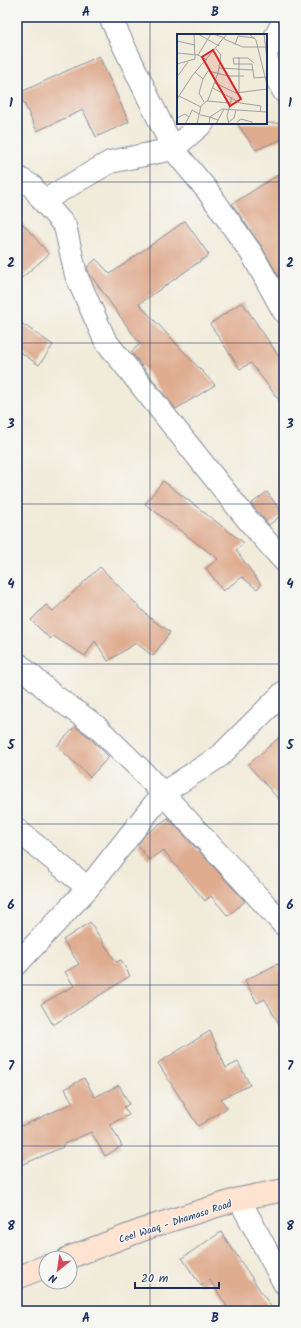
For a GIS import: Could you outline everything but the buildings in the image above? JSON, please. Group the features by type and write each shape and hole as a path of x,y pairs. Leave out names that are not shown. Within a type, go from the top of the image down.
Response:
{"main road":[{"name":"Ceel Waaq - Dhamaso Road","path":"78,1254 153,1226 240,1200 284,1190"},
{"path":"17,1278 38,1269"}],"street":[{"path":"110,17 173,149 207,190 252,254 284,312"},
{"path":"267,51 284,20"},
{"path":"267,61 284,92"},
{"path":"43,201 110,162 173,149 202,124"},
{"path":"17,177 32,186 65,226 76,275 105,340 247,519 284,561"},
{"path":"17,663 53,695 96,726 163,793 284,925"},
{"path":"17,964 88,888 163,793 220,756 284,692"},
{"path":"17,830 88,888"},
{"path":"240,1200 284,1284"}]}
